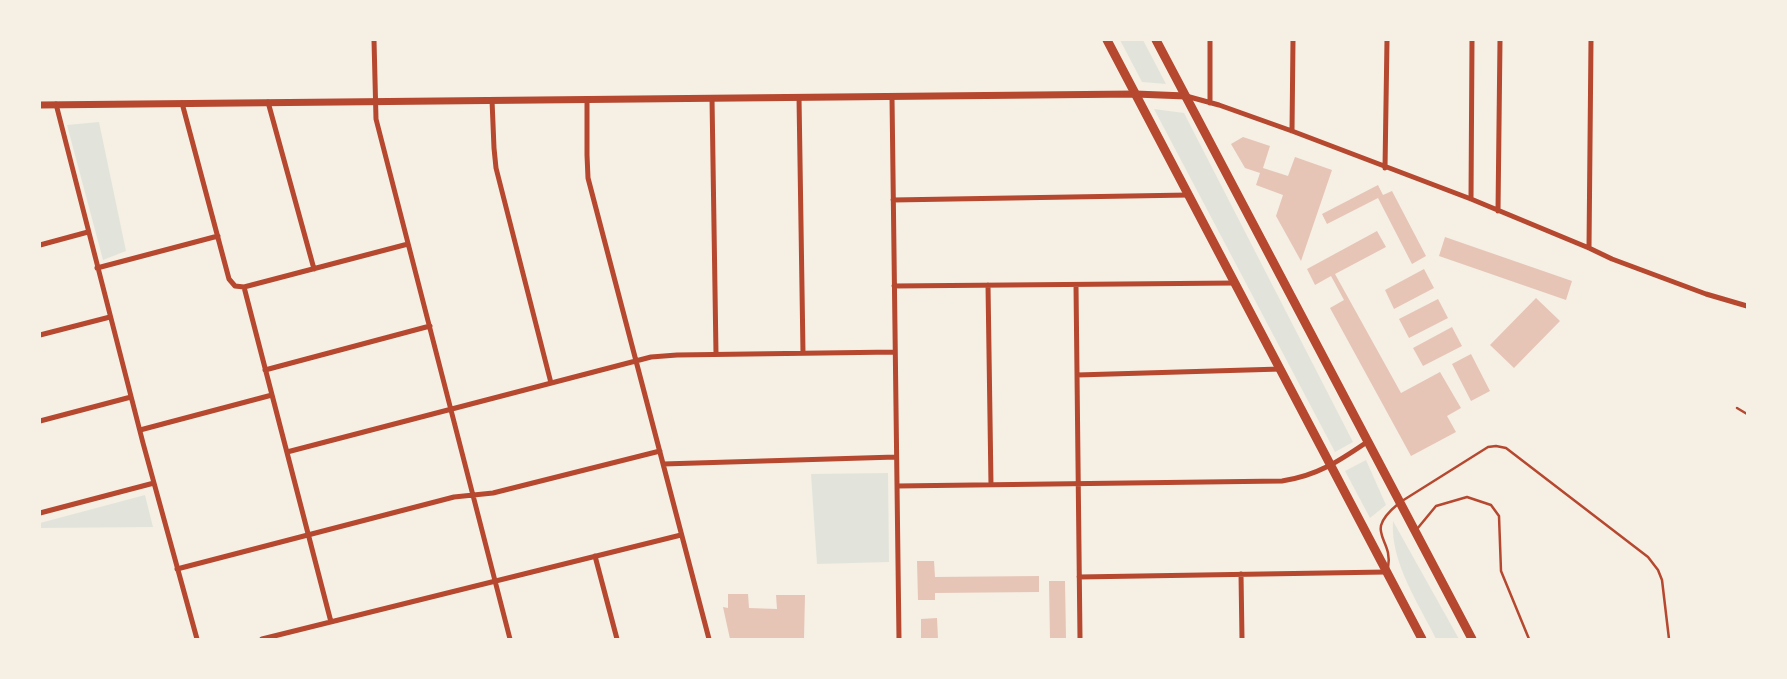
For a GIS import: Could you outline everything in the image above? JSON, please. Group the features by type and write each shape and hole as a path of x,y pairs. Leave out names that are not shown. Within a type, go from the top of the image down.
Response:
{"main road":[{"path":"1107,40 1422,639"},
{"path":"1156,40 1472,639"}],"street":[{"path":"374,40 375,102 378,126 510,639"},
{"path":"1210,40 1210,103"},
{"path":"1292,132 1293,40"},
{"path":"1385,168 1387,40"},
{"path":"1471,199 1472,40"},
{"path":"1498,211 1500,40"},
{"path":"1589,248 1591,40"},
{"path":"40,105 1135,94 1186,96 1292,132 1471,199 1612,259 1706,294 1747,306"},
{"path":"799,97 803,353"},
{"path":"892,97 899,639"},
{"path":"712,98 716,354"},
{"path":"492,100 496,168 551,383"},
{"path":"587,100 588,178 708,639"},
{"path":"268,102 314,269"},
{"path":"182,103 229,279 235,286 244,287 408,244"},
{"path":"56,104 97,268 197,639"},
{"path":"893,200 1188,195"},
{"path":"40,245 88,232"},
{"path":"97,268 218,236"},
{"path":"894,286 1236,284"},
{"path":"988,285 991,485"},
{"path":"1076,285 1080,639"},
{"path":"244,287 331,622"},
{"path":"40,335 110,317"},
{"path":"265,370 430,326"},
{"path":"287,452 636,360 664,355 895,352"},
{"path":"1077,375 1281,369"},
{"path":"140,430 272,395"},
{"path":"40,421 131,397"},
{"path":"897,486 1282,481 1305,477 1332,466 1367,442"},
{"path":"177,569 454,497 493,493 660,451"},
{"path":"663,464 896,458"},
{"path":"40,513 154,483"},
{"path":"262,639 681,535"},
{"path":"596,556 617,639"},
{"path":"1079,576 1387,572"},
{"path":"1241,574 1242,639"}],"lane":[{"path":"1737,408 1747,414"},
{"path":"1387,572 1389,566 1388,555 1381,535 1384,517 1399,503 1488,447 1506,448 1648,557 1658,570 1662,580 1669,639"},
{"path":"1414,532 1436,506 1468,497 1491,505 1499,516 1500,571 1529,639"}],"shaded area":[{"path":"1120,40 1143,40 1166,84 1142,82"},
{"path":"1154,109 1184,113 1353,442 1335,452"},
{"path":"99,122 126,251 103,260 67,125"},
{"path":"1366,460 1386,505 1370,518 1345,471"},
{"path":"888,473 889,562 817,564 811,474"},
{"path":"145,495 153,527 40,528 40,523"},
{"path":"1393,521 1459,639 1436,639 1401,567 1393,536"}],"building":[{"path":"1243,137 1270,146 1263,168 1288,176 1295,157 1332,170 1301,261 1276,216 1283,195 1256,185 1260,173 1245,168 1231,144"},
{"path":"1378,185 1383,195 1392,191 1426,256 1412,264 1378,198 1327,224 1322,214"},
{"path":"1377,231 1386,247 1335,274 1401,393 1440,372 1461,408 1447,416 1456,432 1411,456 1330,308 1344,300 1331,276 1315,285 1307,269"},
{"path":"1445,237 1572,281 1566,300 1439,256"},
{"path":"1424,269 1434,288 1394,309 1385,290"},
{"path":"1536,298 1560,321 1514,368 1490,345"},
{"path":"1438,299 1448,318 1409,338 1399,319"},
{"path":"1452,327 1462,346 1423,366 1413,348"},
{"path":"1471,354 1490,391 1471,401 1452,364"},
{"path":"917,561 934,561 935,577 1039,576 1039,592 935,593 935,600 918,600"},
{"path":"1049,581 1065,581 1066,639 1050,639"},
{"path":"728,594 748,594 749,608 777,609 776,595 805,595 804,639 730,639 723,607 728,608"},
{"path":"937,618 938,639 921,639 921,619"}]}
